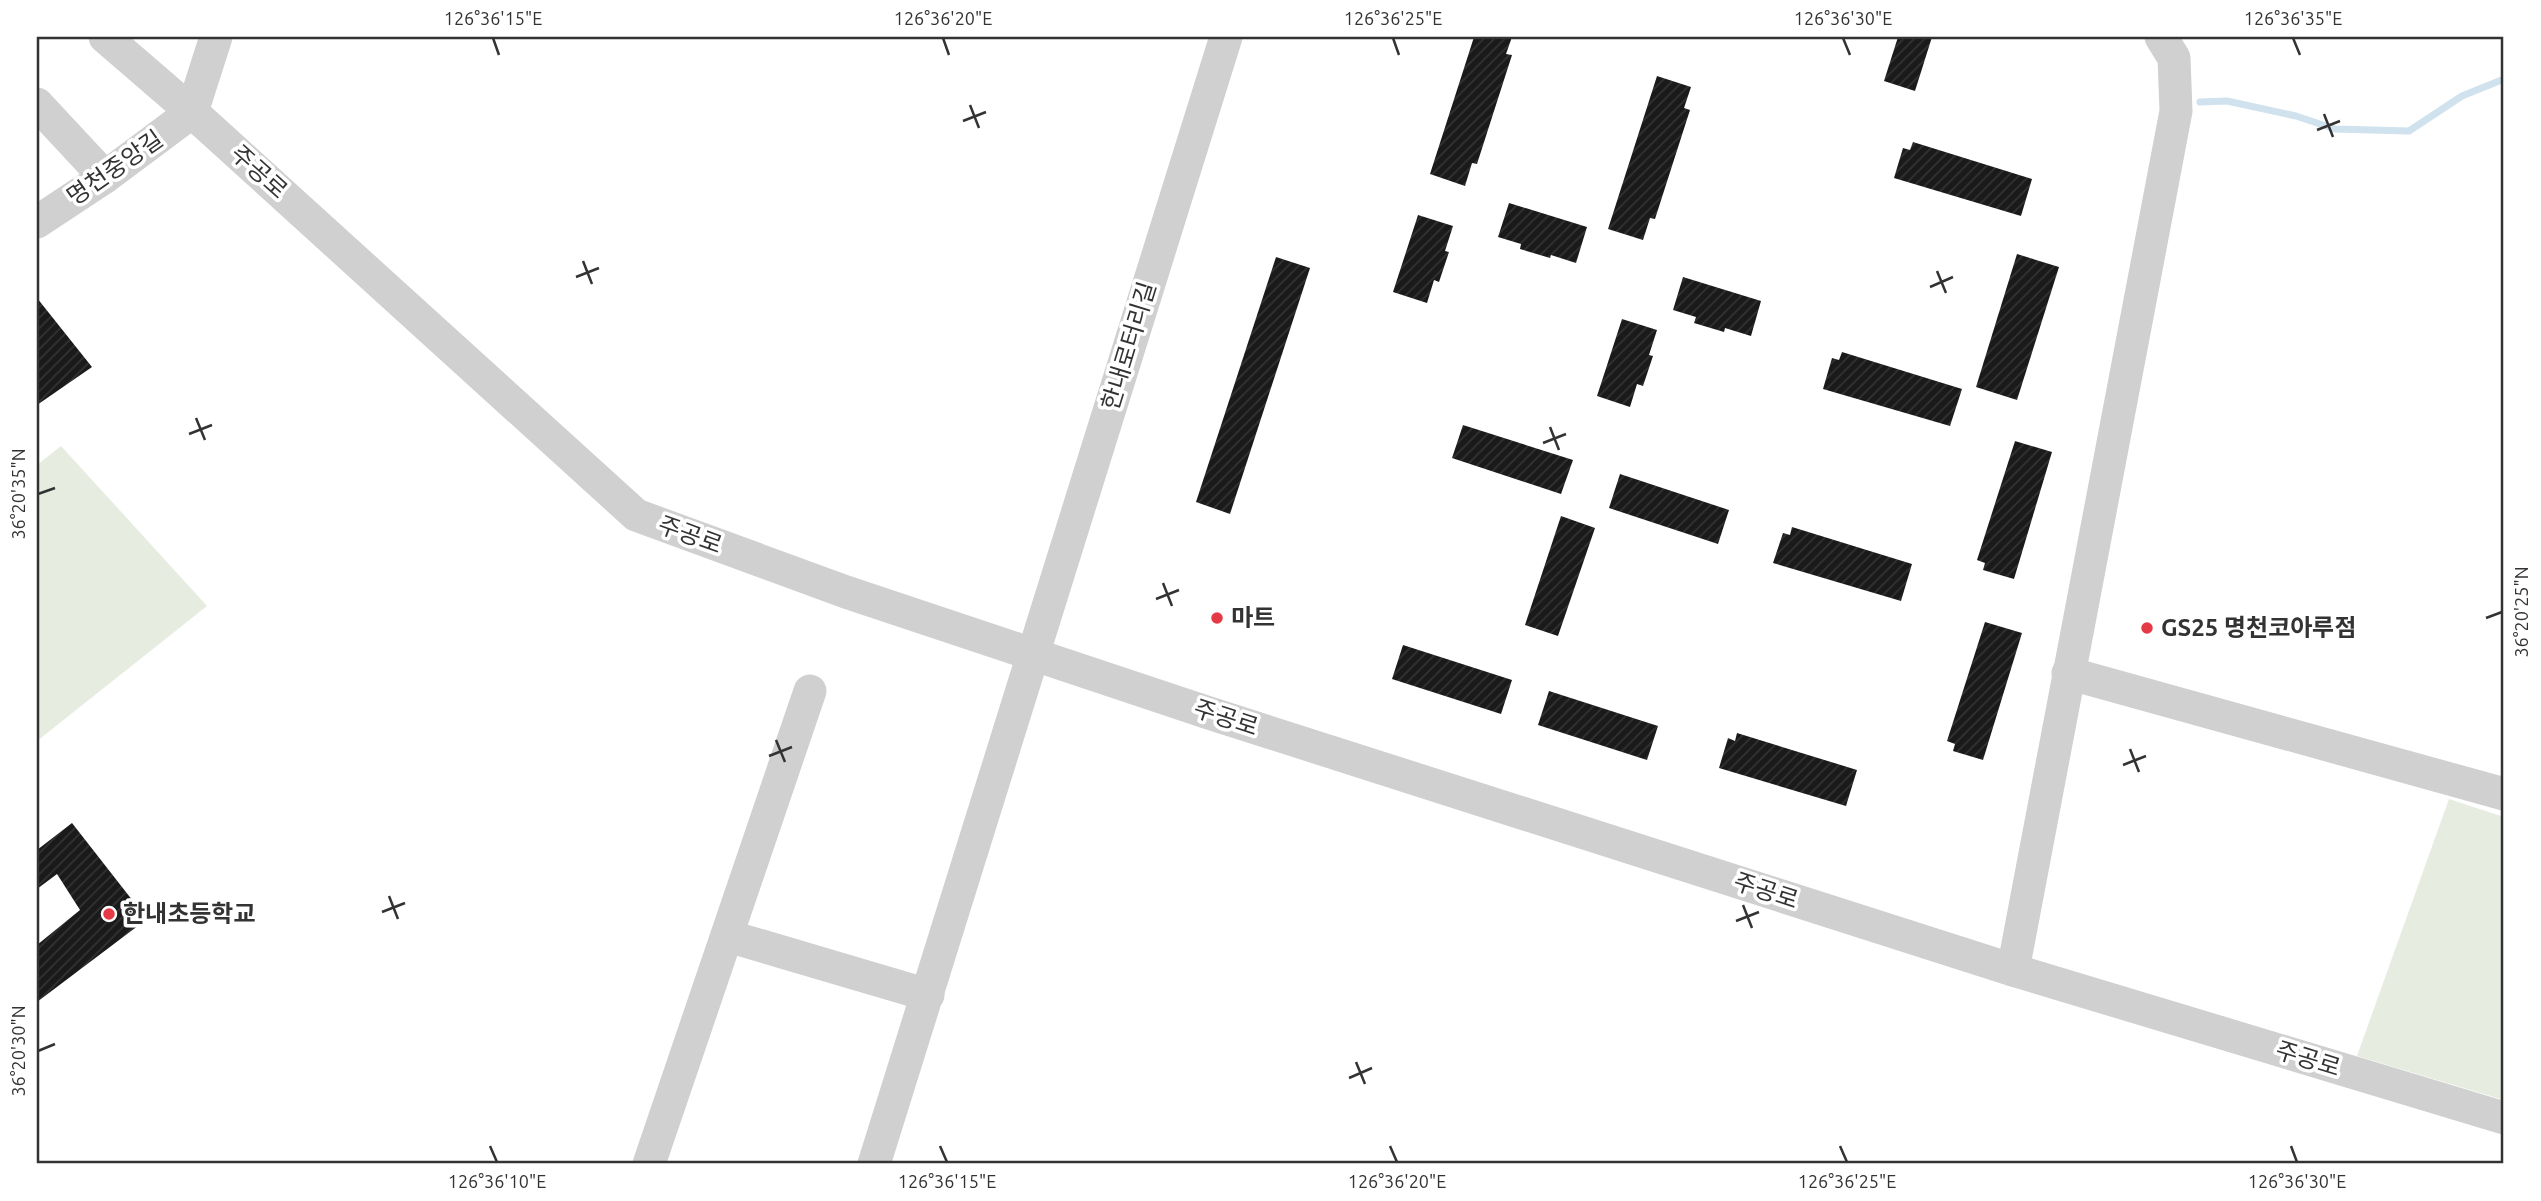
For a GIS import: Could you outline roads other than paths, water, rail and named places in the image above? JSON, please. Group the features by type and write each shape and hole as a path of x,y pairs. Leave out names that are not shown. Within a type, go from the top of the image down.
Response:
{"street":[{"name":"주공로","path":"105,37 192,112 636,515 846,592 1032,655 2013,970 2504,1118"},
{"path":"192,112 216,37"},
{"name":"한내로터리길","path":"874,1164 1226,37"},
{"path":"2013,970 2176,111 2169,44"},
{"path":"37,104 105,177"},
{"name":"명천중앙길","path":"38,218 105,177 192,112"},
{"path":"2068,673 2504,794"},
{"path":"649,1164 810,691"},
{"path":"728,936 928,995"}],"waterway":[{"path":"2200,102 2227,101 2296,116 2335,129 2409,131 2462,96 2504,79"}],"place":[{"name":"마트","path":"1217,618"},
{"name":"GS25 명천코아루점","path":"2147,628"},
{"name":"한내초등학교","path":"109,914"}]}
